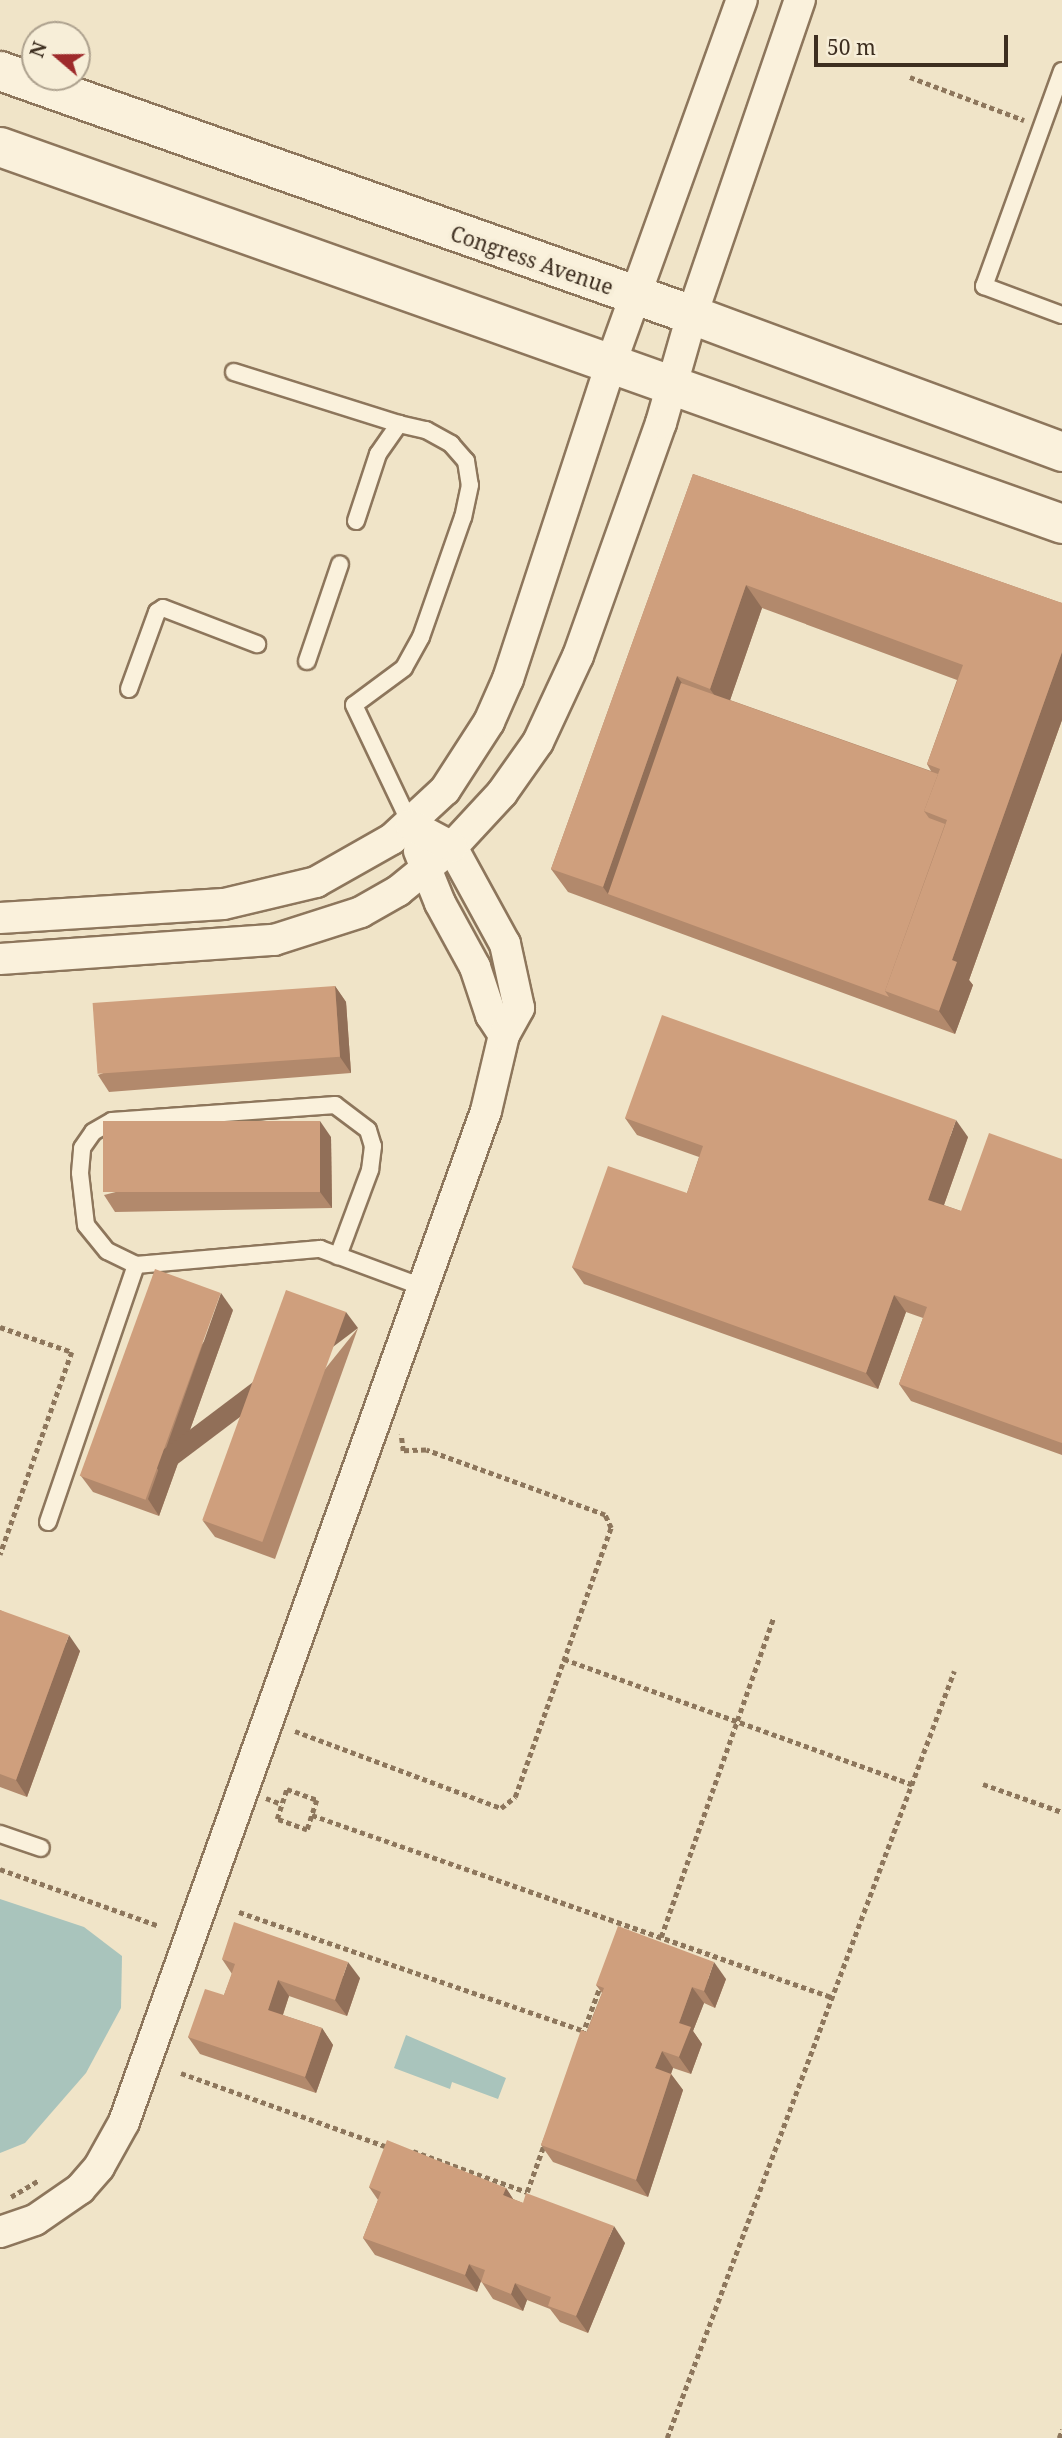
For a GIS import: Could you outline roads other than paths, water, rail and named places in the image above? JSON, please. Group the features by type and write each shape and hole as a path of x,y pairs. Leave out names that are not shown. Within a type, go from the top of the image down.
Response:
{"main road":[{"name":"Congress Avenue","path":"0,71 692,315 1062,452"},
{"path":"0,147 1062,524"}],"street":[{"path":"0,918 224,904 316,882 411,825 463,766 508,679 611,363 742,0"},
{"path":"0,959 274,940 361,912 398,891 452,847 502,793 561,700 662,423 692,315 800,0"},
{"path":"0,2232 35,2220 80,2189 99,2167 124,2122 486,1111 504,1035 519,1008 505,944 452,847 411,825"},
{"path":"411,825 425,867 475,967 491,1015 504,1035"}],"lane":[{"path":"1062,71 984,286 1062,315"},
{"path":"234,372 399,425 426,430 451,444 466,461 470,485 421,637 404,668 354,705 411,825"},
{"path":"356,521 379,454 399,425"},
{"path":"307,661 340,564"},
{"path":"129,689 157,612 163,608 257,644"},
{"path":"338,1256 369,1170 373,1146 368,1130 335,1105 112,1121 93,1132 82,1148 80,1173 86,1225 107,1251 136,1265 320,1249 338,1256 423,1287"},
{"path":"48,1522 136,1265"},
{"path":"0,1834 41,1849"}],"water":[{"path":"0,1899 84,1927 122,1956 121,2008 86,2073 25,2143 0,2153"},
{"path":"406,2035 506,2078 498,2099 452,2082 450,2089 394,2068"}]}
